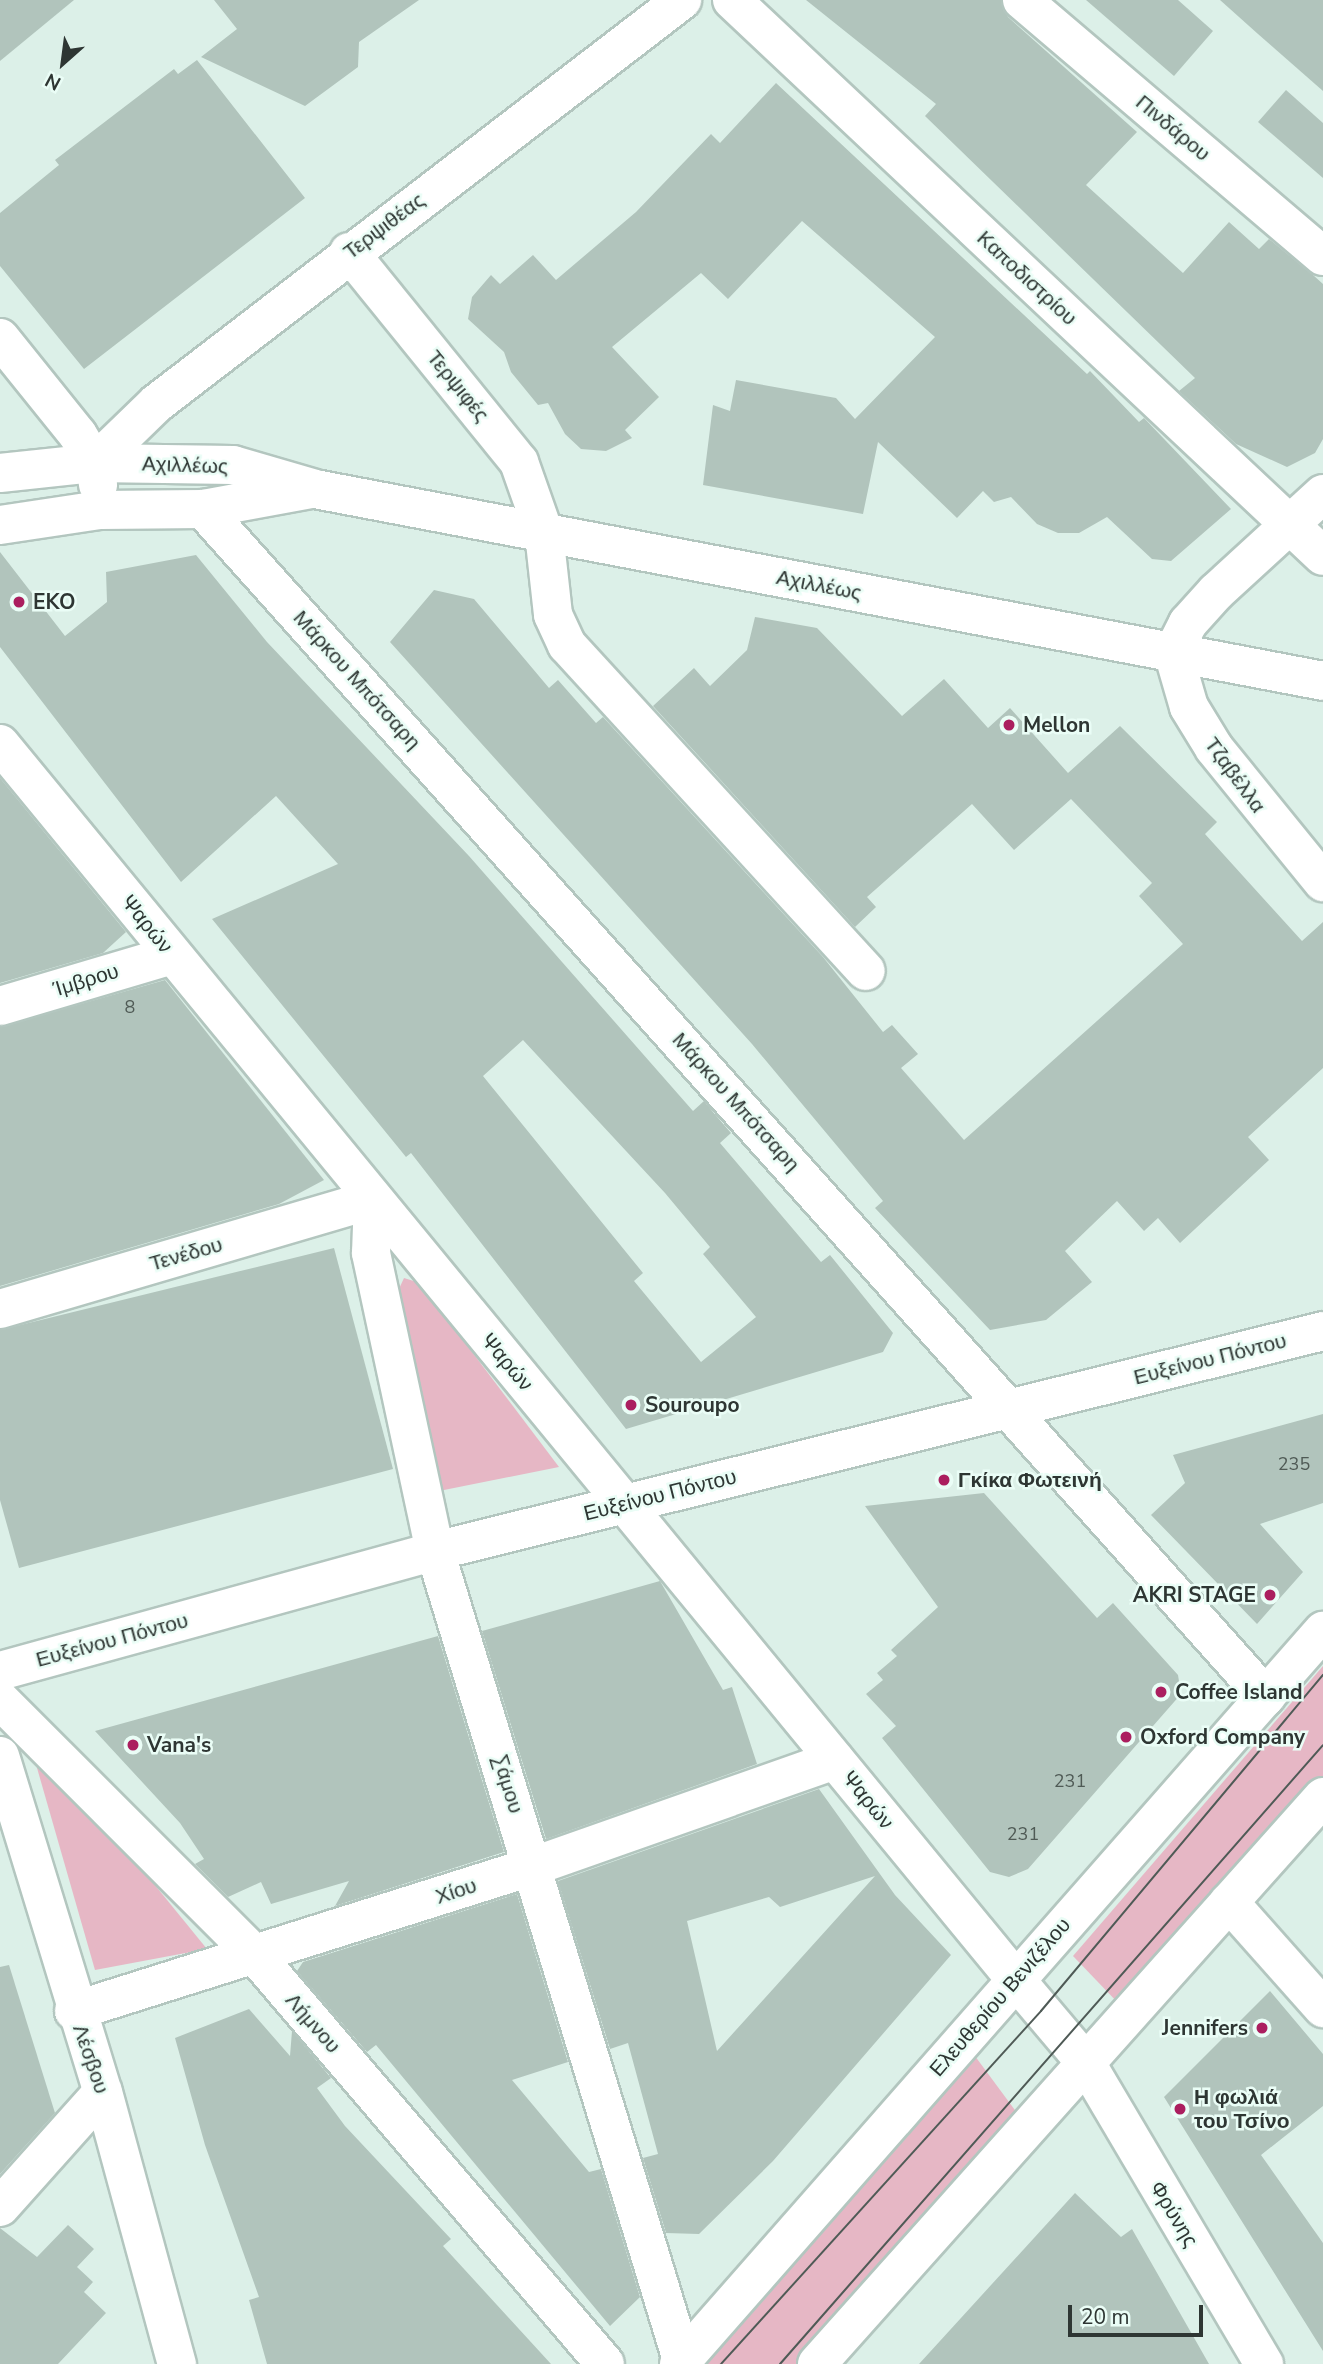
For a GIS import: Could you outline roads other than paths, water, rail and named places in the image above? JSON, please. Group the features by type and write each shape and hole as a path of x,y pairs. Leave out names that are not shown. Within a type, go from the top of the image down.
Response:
{"street":[{"name":"Τερψιθέας","path":"95,463 157,402 349,252 682,0"},
{"name":"Καποδιστρίου","path":"732,0 1323,556"},
{"name":"Πινδάρου","path":"1022,0 1323,256"},
{"name":"Τερψιφές","path":"349,252 519,462 544,533 553,615 567,645 866,971"},
{"path":"0,338 95,463 100,510"},
{"name":"Αχιλλέως","path":"0,473 95,463 233,465 314,489 1323,681"},
{"name":"Αχιλλέως","path":"0,525 100,510 203,509 314,489"},
{"path":"1173,652 1188,623 1287,522 1323,494"},
{"name":"Μάρκου Μπότσαρη","path":"203,509 1011,1407 1266,1697"},
{"name":"Τζαβέλλα","path":"1173,652 1188,707 1214,748 1323,882"},
{"name":"Ψαρών","path":"0,744 1086,2063"},
{"name":"Ίμβρου","path":"0,1006 172,954"},
{"name":"Τενέδου","path":"0,1309 373,1199"},
{"name":"Σάμου","path":"373,1199 371,1253 435,1551 534,1866 680,2362"},
{"name":"Ευξείνου Πόντου","path":"0,1671 435,1551 1323,1331"},
{"name":"Ελευθερίου Βενιζέλου","path":"680,2362 1323,1631"},
{"name":"Λήμνου","path":"0,1700 255,1955 605,2364"},
{"name":"Λέσβου","path":"0,1756 74,2011 103,2092 177,2364"},
{"name":"Χίου","path":"74,2011 534,1866 835,1760"},
{"path":"817,2364 1323,1797"},
{"path":"1228,1902 1323,2008"},
{"name":"Φρύνης","path":"1086,2063 1264,2364"},
{"path":"0,2207 103,2092"}],"tram line":[{"path":"721,2364 1041,2011 1323,1675"},
{"path":"780,2364 1323,1745"}],"place":[{"name":"EKO","path":"19,602"},
{"name":"Mellon","path":"1009,725"},
{"name":"Souroupo","path":"631,1405"},
{"name":"Γκίκα Φωτεινή","path":"944,1480"},
{"name":"AKRI STAGE","path":"1270,1595"},
{"name":"Coffee Island","path":"1161,1692"},
{"name":"Oxford Company","path":"1126,1737"},
{"name":"Vana's","path":"133,1745"},
{"name":"Jennifers","path":"1262,2028"},
{"name":"Η φωλιά του Τσίνο","path":"1180,2109"}]}
